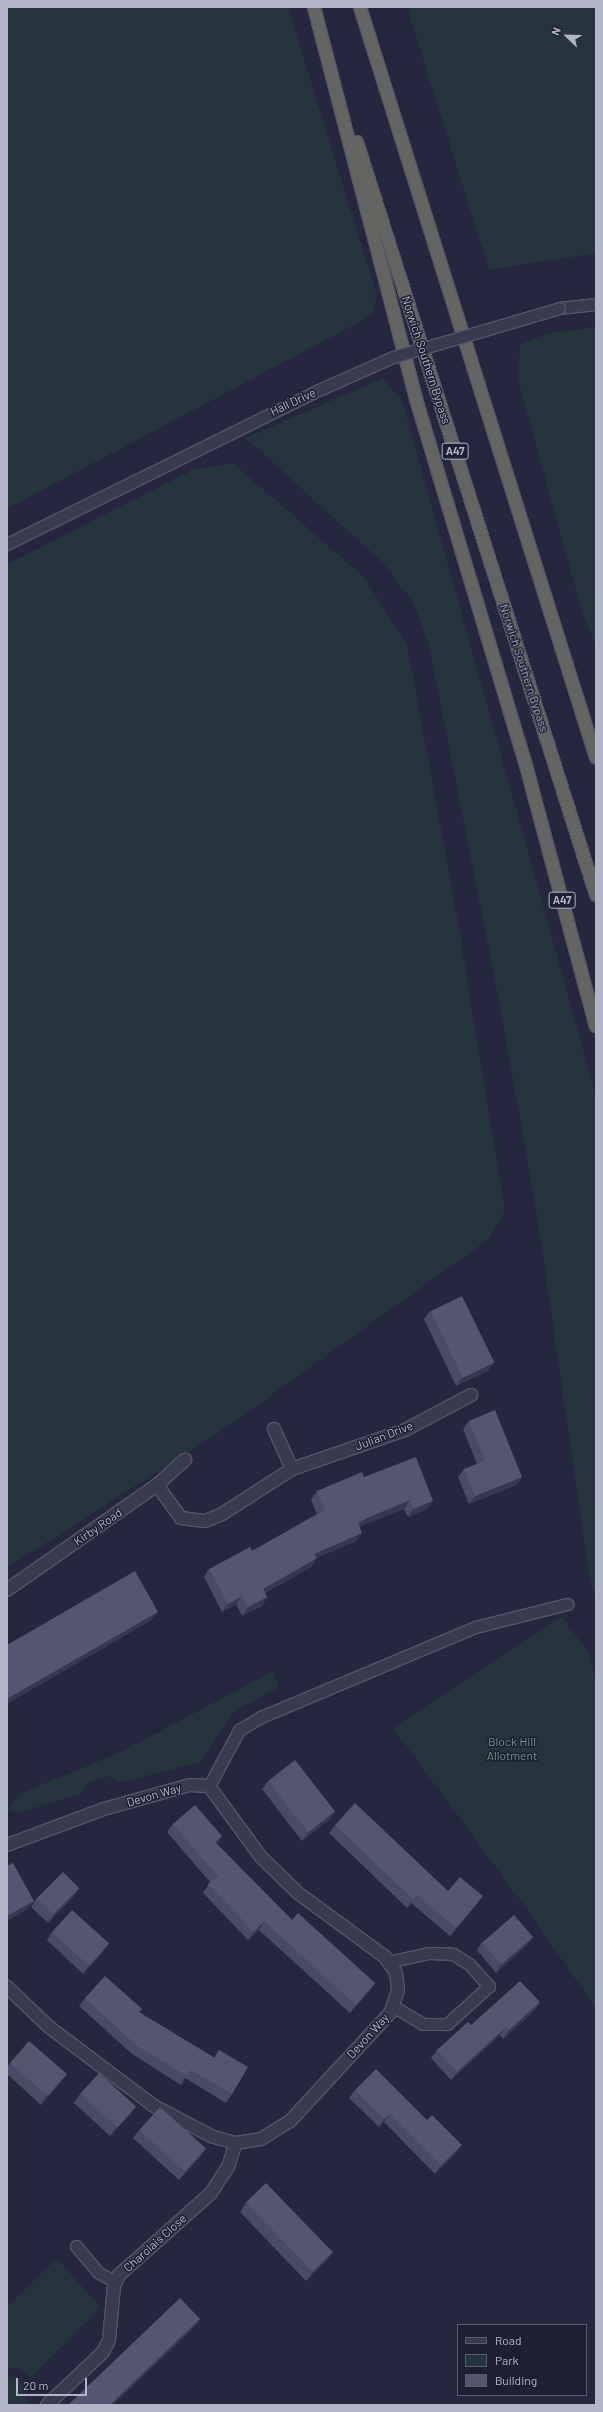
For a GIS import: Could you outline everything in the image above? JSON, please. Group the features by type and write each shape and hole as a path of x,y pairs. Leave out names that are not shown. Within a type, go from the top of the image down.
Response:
{"highway":[{"name":"Norwich Southern Bypass","path":"314,7 596,895"},
{"name":"A47","path":"314,7 416,399 526,766 596,1026"},
{"path":"360,7 596,758"},
{"path":"547,606 596,740"}],"street":[{"name":"Julian Drive","path":"157,1485 181,1518 198,1522 222,1514 292,1469 405,1430 471,1395"},
{"path":"274,1429 292,1469"},
{"name":"Kirby Road","path":"7,1590 157,1485 185,1460"},
{"name":"Devon Way","path":"7,1845 104,1809 190,1785 209,1786 261,1857 298,1894 388,1962 396,1973 398,1990 393,2006 290,2121 262,2140 236,2143 212,2137 154,2106 48,2026 7,1987"},
{"name":"Charolais Close","path":"47,2405 103,2352 109,2340 116,2282 211,2193 228,2167 236,2143"}],"lane":[{"name":"Hall Drive","path":"7,544 312,393 393,357 559,308 596,304"},
{"path":"209,1786 239,1730 261,1718 475,1627 567,1604"},
{"path":"388,1962 429,1954 453,1954 469,1964 489,1986 447,2024 423,2024 393,2006"},
{"path":"76,2246 99,2273 116,2282"}],"green space":[{"path":"7,7 288,7 377,296 371,316 7,509"},
{"path":"407,7 596,7 596,253 489,270"},
{"path":"596,327 596,646 582,612 518,380 520,344 550,333"},
{"path":"383,378 403,403 596,1096 596,1598 590,1581 537,1215 501,1012 429,645 412,600 382,562 246,438"},
{"path":"233,463 363,576 407,644 457,916 505,1211 489,1239 220,1432 7,1568 7,564 195,469"},
{"name":"Block Hill Allotment","path":"562,1617 588,1652 596,1679 596,2009 532,1916 393,1728"},
{"path":"273,1671 278,1688 235,1711 200,1762 122,1782 108,1776 90,1782 80,1794 18,1813 8,1810 21,1793 123,1751"},
{"path":"57,2258 100,2307 31,2377 16,2368 7,2368 7,2307"},
{"path":"7,2376 16,2377 24,2388 28,2405 7,2405"}],"building":[{"path":"462,1296 494,1363 463,1378 431,1311"},
{"path":"495,1410 522,1477 475,1496 464,1469 485,1461 469,1421"},
{"path":"416,1457 433,1501 413,1509 410,1500 369,1517 358,1523 362,1533 314,1554 317,1558 263,1589 267,1597 248,1607 242,1596 228,1604 209,1569 250,1547 252,1551 325,1510 317,1491 362,1472 364,1477"},
{"path":"135,1571 158,1612 7,1699 7,1645"},
{"path":"295,1760 335,1811 308,1832 268,1781"},
{"path":"355,1803 448,1891 460,1877 483,1896 456,1928 417,1895 413,1899 335,1825"},
{"path":"195,1805 222,1836 215,1842 292,1920 298,1913 375,1983 356,2005 264,1921 254,1932 208,1884 218,1876 173,1824"},
{"path":"13,1863 34,1901 7,1916 7,1866"},
{"path":"63,1872 79,1888 53,1914 37,1898"},
{"path":"72,1910 109,1943 89,1966 52,1932"},
{"path":"514,1915 533,1937 501,1964 482,1943"},
{"path":"105,1976 142,2009 139,2012 215,2058 219,2050 248,2067 232,2094 191,2070 187,2076 137,2046 85,1998"},
{"path":"520,1981 540,2002 509,2030 506,2027 457,2072 437,2050 468,2022 471,2025"},
{"path":"29,2041 67,2074 48,2096 10,2063"},
{"path":"376,2069 427,2120 432,2115 462,2145 441,2165 390,2114 384,2119 355,2090"},
{"path":"99,2073 136,2106 117,2127 80,2094"},
{"path":"160,2107 206,2148 185,2172 139,2130"},
{"path":"266,2183 333,2252 313,2272 246,2202"},
{"path":"180,2298 200,2319 110,2405 68,2405"}]}
